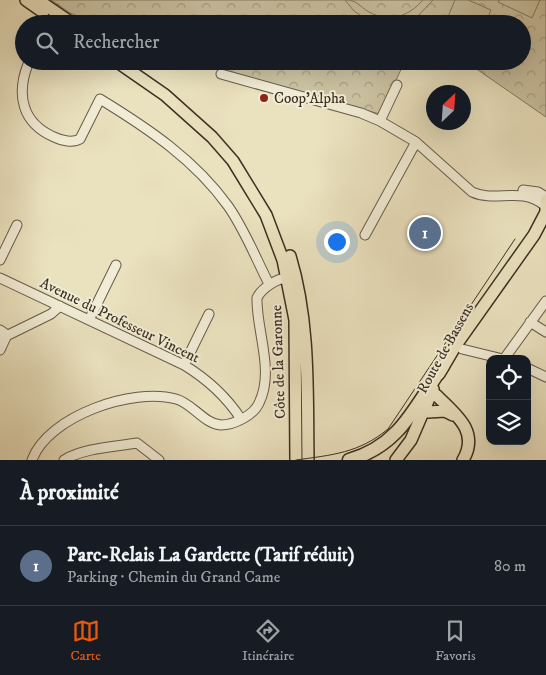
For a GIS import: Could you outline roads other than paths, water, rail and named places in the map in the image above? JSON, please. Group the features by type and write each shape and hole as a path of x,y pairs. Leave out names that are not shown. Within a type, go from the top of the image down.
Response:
{"highway":[{"path":"349,460 374,451 398,433 443,366"}],"main road":[{"path":"26,0 48,15"},
{"path":"38,0 60,15"},
{"name":"Côte de la Garonne","path":"128,70 189,115 233,161 266,216 277,242 288,277 294,288 297,459"},
{"name":"Côte de la Garonne","path":"140,70 194,110 217,132 256,183 272,212 284,240 294,288 304,319 308,398 308,460"},
{"path":"396,460 411,440 443,366 534,235 546,205"},
{"path":"534,235 546,226"},
{"name":"Route de Bassens","path":"404,460 448,369 462,349 486,305"},
{"path":"436,395 459,418 467,430 470,442 464,460"},
{"path":"428,412 445,411 459,418"}],"street":[{"path":"25,70 21,80 22,102 26,113 39,129 56,138 76,141 80,139 100,99 192,163 230,208 272,284"},
{"path":"221,74 327,102 380,121 416,142 472,192 482,196 513,194 530,196 546,205"},
{"path":"380,121 397,84"},
{"path":"365,235 416,142"},
{"path":"0,260 17,225"},
{"path":"89,320 116,265"},
{"path":"32,460 40,444 59,426 80,414 142,396 177,399 217,424 224,425 241,419 254,411 261,401 264,382 264,344 257,298 260,291 288,277"},
{"name":"Avenue du Professeur Vincent","path":"0,278 184,365 212,384 233,406 241,419"},
{"path":"272,284 294,288"},
{"path":"506,355 546,301"},
{"path":"0,350 2,335 51,314 60,306"},
{"path":"184,365 209,314"},
{"path":"530,322 546,332"},
{"path":"462,349 487,355"},
{"path":"531,370 546,377"},
{"path":"64,460 75,453 136,443 159,460"}],"tram line":[{"path":"296,460 345,452 366,443 388,429 515,239"}],"place":[{"name":"Coop'Alpha","path":"264,98"},
{"name":"Parc-Relais La Gardette (Tarif réduit)","path":"425,233"}]}
